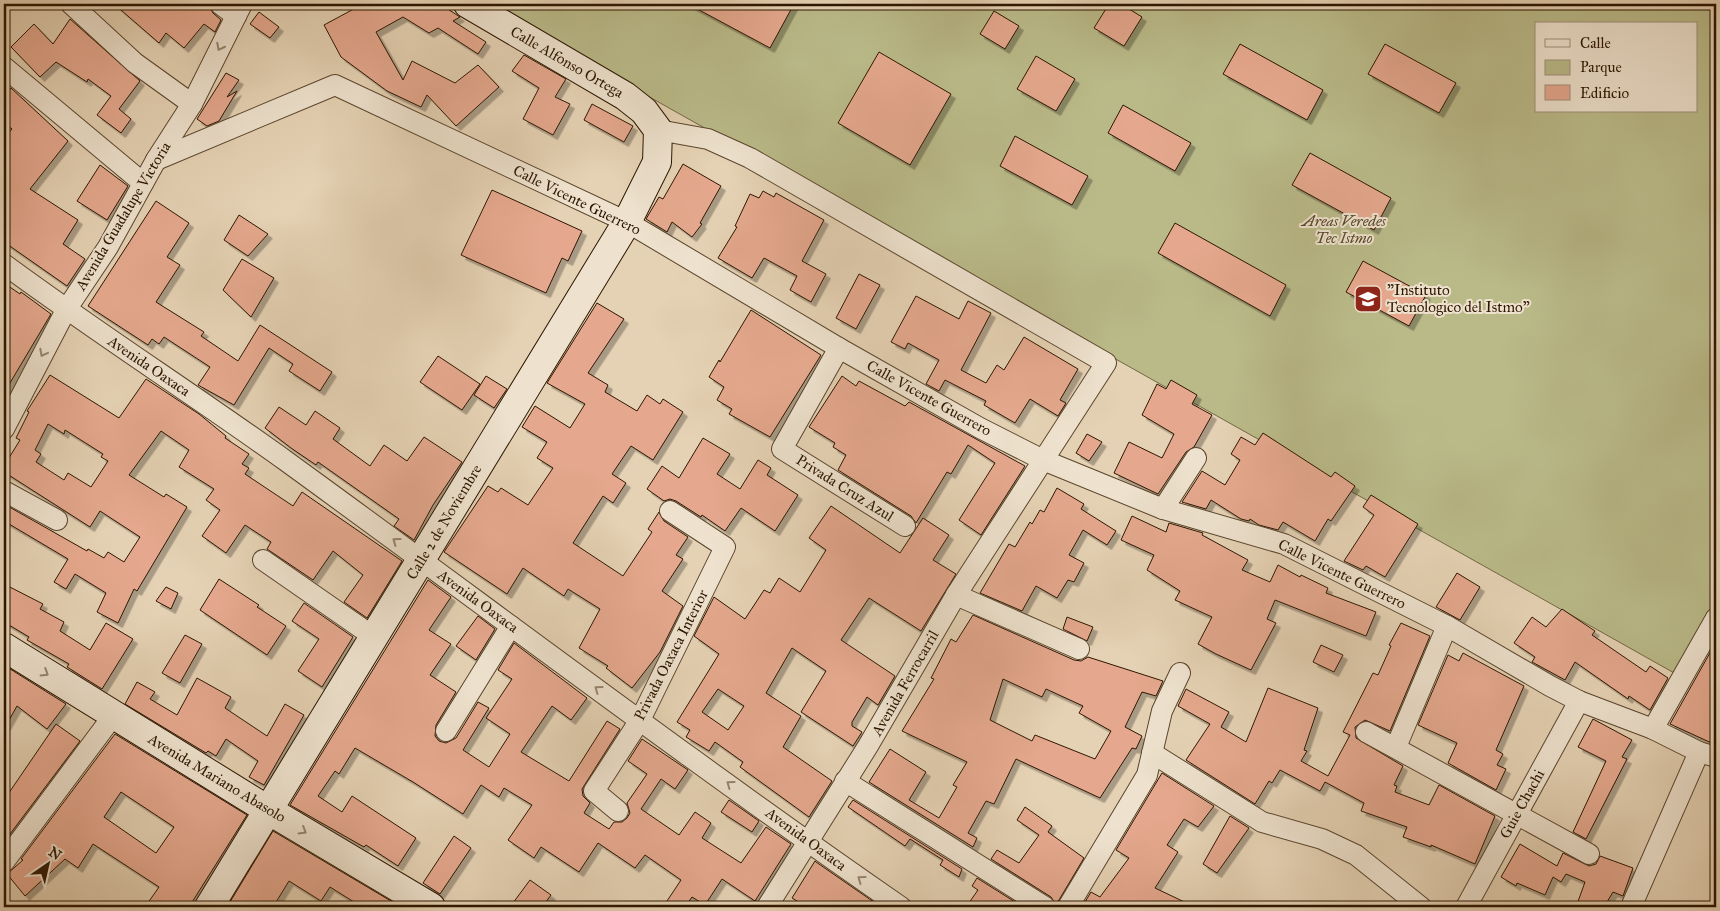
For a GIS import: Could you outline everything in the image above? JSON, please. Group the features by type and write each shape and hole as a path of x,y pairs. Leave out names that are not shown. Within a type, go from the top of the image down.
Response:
{"street":[{"path":"71,4 135,63 192,104"},
{"path":"220,4 239,10"},
{"name":"Calle Alfonso Ortega","path":"468,4 625,96 644,111 658,130"},
{"name":"Avenida Guadalupe Victoria","path":"4,429 66,310 108,246 156,160 192,104 239,10"},
{"path":"4,67 143,183"},
{"name":"Calle Vicente Guerrero","path":"156,160 335,85 627,222 839,348 980,428 1043,460 1163,509 1284,544 1447,626 1579,701 1653,729 1708,754"},
{"name":"Calle 2 de Noviembre","path":"209,907 627,222 657,162 658,130"},
{"name":"Avenida Ferrocarril","path":"658,130 708,138 750,158 1106,363 956,595 868,746 767,907"},
{"name":"Avenida Oaxaca","path":"4,264 66,310 243,430 640,720 901,907"},
{"name":"Privada Cruz Azul","path":"839,348 782,449 906,526"},
{"path":"1163,509 1196,458"},
{"path":"4,491 57,520"},
{"name":"Privada Oaxaca Interior","path":"618,811 594,791 640,720 725,547 670,510"},
{"path":"263,560 374,637"},
{"path":"956,595 1079,649"},
{"path":"1653,729 1716,618"},
{"path":"446,731 511,626"},
{"path":"1396,747 1447,626"},
{"name":"Avenida Mariano Abasolo","path":"5,652 268,810 416,904"},
{"path":"1068,907 1148,775 1162,710 1180,674"},
{"name":"Guie Chachi","path":"1466,907 1579,701"},
{"path":"4,862 113,716"},
{"path":"1366,732 1589,854"},
{"path":"1152,753 1262,822 1322,839 1356,855 1421,907"},
{"path":"1631,907 1708,754"},
{"path":"845,781 1045,907"}],"green space":[{"name":"Areas Veredes Tec Istmo","path":"484,4 1716,4 1716,604 1676,674"}],"building":[{"path":"114,4 208,4 213,13 221,20 215,32 204,24 184,48 166,33 159,43"},
{"path":"363,4 440,4 460,17 453,21 486,42 478,54 438,28 429,33 403,17 376,32 403,80 412,61 455,83 478,65 499,87 456,126 427,95 421,107 387,91 341,57 324,25"},
{"path":"688,4 794,4 770,48"},
{"path":"1109,4 1121,4 1142,17 1124,46 1094,28"},
{"path":"994,11 1019,26 1005,49 980,34"},
{"path":"259,12 279,27 270,38 250,24"},
{"path":"70,19 140,81 119,109 131,119 121,133 97,115 111,96 88,79 87,82 56,62 40,77 11,47 34,24 53,44"},
{"path":"1240,44 1323,90 1307,120 1223,74"},
{"path":"1385,44 1456,83 1439,113 1368,74"},
{"path":"879,52 951,94 910,165 838,123"},
{"path":"524,55 566,79 555,97 570,104 553,135 523,119 539,88 512,71"},
{"path":"1036,56 1075,79 1056,111 1017,89"},
{"path":"226,73 239,80 227,97 237,91 219,121 207,126 197,119"},
{"path":"11,88 68,141 30,189 78,220 63,244 85,259 67,286 4,242 4,138 12,129 4,123 4,97"},
{"path":"592,104 633,126 624,142 584,120"},
{"path":"1123,105 1191,143 1175,171 1108,133"},
{"path":"1015,136 1088,176 1072,205 1000,166"},
{"path":"1310,153 1391,198 1374,230 1292,185"},
{"path":"683,164 721,186 700,223 702,224 692,237 672,222 667,232 646,219 659,197 663,199"},
{"path":"100,165 128,186 107,220 77,201"},
{"path":"492,190 582,231 568,261 562,258 546,293 461,255"},
{"path":"763,191 774,197 776,193 824,220 802,261 826,274 811,302 790,290 797,276 764,258 752,278 718,258 737,227 735,226 750,194 759,198"},
{"path":"156,201 189,223 167,257 180,265 156,302 204,332 201,336 238,361 260,325 332,372 320,391 289,371 293,364 269,348 234,405 198,385 210,367 164,337 159,344 152,339 148,345 88,306"},
{"path":"239,215 268,234 248,256 224,240"},
{"path":"1175,223 1286,285 1270,316 1158,253"},
{"path":"242,259 274,278 251,317 223,290"},
{"path":"1363,261 1426,295 1409,326 1346,292"},
{"path":"859,274 880,285 856,329 836,318"},
{"path":"4,283 20,294 21,292 51,314 4,393"},
{"path":"916,296 959,319 968,301 991,313 961,370 986,383 997,365 1004,370 1024,337 1078,369 1060,400 1066,403 1058,416 1030,399 1015,423 984,405 986,401 945,380 939,391 926,384 939,360 908,343 905,349 891,342"},
{"path":"597,303 624,319 588,373 608,385 605,392 637,411 647,395 660,404 663,399 683,412 653,460 631,446 612,474 626,483 613,503 603,496 573,543 623,576 652,532 648,529 659,512 664,521 688,537 676,555 683,559 662,591 683,606 660,652 632,688 606,668 608,666 579,648 600,609 568,589 564,596 523,568 507,594 444,552 488,486 498,492 501,488 528,505 553,468 537,458 547,442 522,427 535,406 570,428 585,404 547,383"},
{"path":"751,310 821,355 770,437 729,414 732,409 717,400 724,387 709,377"},
{"path":"438,356 480,384 462,410 420,382"},
{"path":"50,375 119,418 146,379 199,414 226,436 225,438 249,454 242,464 249,468 245,474 293,506 302,492 402,561 367,618 344,602 363,575 333,551 313,580 267,549 271,542 245,525 226,553 202,536 220,510 206,500 214,489 179,467 189,450 161,431 129,475 164,497 166,494 187,507 137,591 134,589 118,623 97,612 106,593 75,574 66,589 54,582 68,559 4,521 4,504 87,551 88,549 104,558 108,552 124,562 140,537 100,511 90,527 4,472 4,466 20,440 16,438 29,412 27,411","holes":["48,424 64,434 65,430 103,454 101,457 108,461 91,487 68,473 64,480 36,462 41,454 35,450"]},
{"path":"486,376 507,389 494,408 474,395"},
{"path":"842,376 856,386 859,381 905,406 909,402 1025,466 981,535 959,520 995,463 968,445 951,474 947,472 916,523 911,516 838,470 846,455 833,447 835,443 809,427"},
{"path":"1171,380 1197,395 1192,404 1212,415 1194,447 1186,452 1158,494 1114,473 1129,442 1162,458 1174,434 1142,415 1157,384 1166,389"},
{"path":"279,407 306,425 315,411 340,428 333,439 370,466 384,445 407,461 424,437 462,462 433,505 414,540 394,526 399,519 318,462 316,465 265,428"},
{"path":"1263,433 1331,477 1335,472 1355,486 1331,521 1328,519 1315,541 1283,522 1278,530 1259,525 1250,519 1249,521 1241,519 1211,500 1206,509 1182,502 1202,471 1225,485 1240,460 1231,454 1241,437 1255,445"},
{"path":"1087,434 1102,442 1089,461 1076,453"},
{"path":"703,438 730,454 717,474 740,489 758,460 771,468 767,475 798,495 775,531 741,508 725,531 702,515 701,517 676,501 670,499 664,501 647,489 662,466 679,478"},
{"path":"1057,488 1084,504 1081,509 1116,531 1107,545 1083,530 1069,555 1084,563 1074,582 1068,580 1057,598 1036,586 1022,611 980,593 1009,544 1015,547 1030,522 1032,524 1040,510 1044,512"},
{"path":"1371,495 1418,524 1385,577 1366,566 1363,570 1344,561 1374,515 1363,507"},
{"path":"831,506 900,553 923,518 949,535 933,560 956,574 921,631 869,598 841,640 895,676 878,705 867,697 852,722 852,726 862,732 853,746 801,712 826,671 792,648 766,693 801,716 783,747 832,781 809,817 740,767 743,762 715,742 709,751 686,737 690,730 677,722 719,654 694,636 714,597 745,619 764,590 770,593 779,578 800,592 826,550 809,538","holes":["718,689 744,706 728,730 702,712"]},
{"path":"1132,516 1166,532 1169,523 1203,533 1202,535 1248,560 1242,570 1270,582 1278,565 1300,577 1301,575 1328,588 1326,593 1376,612 1366,636 1275,600 1267,619 1276,623 1251,670 1216,654 1198,644 1212,617 1175,600 1180,591 1147,570 1154,555 1121,540"},
{"path":"1457,573 1480,587 1460,620 1436,607"},
{"path":"219,579 259,605 257,607 286,626 267,655 200,610"},
{"path":"428,580 451,597 429,630 451,644 430,675 456,692 436,725 435,736 439,741 446,743 456,738 478,702 489,708 463,750 489,767 510,734 486,718 512,679 498,670 514,643 587,698 571,720 552,706 521,752 569,781 607,721 620,729 582,789 583,796 590,803 584,813 609,829 614,822 622,822 627,818 630,813 627,803 647,774 628,761 642,739 688,770 675,789 661,779 641,809 679,835 695,812 711,823 702,838 741,863 766,827 791,844 755,901 722,879 705,905 692,897 685,907 663,907 681,880 645,855 635,868 598,843 579,872 541,847 534,858 508,840 532,805 504,788 499,797 481,785 463,814 355,748 339,774 335,771 318,796 342,812 352,796 416,838 398,866 366,845 364,847 290,805"},
{"path":"4,584 43,604 40,609 64,622 60,631 90,650 106,623 133,639 102,689 67,667 69,664 27,640 29,637 4,622"},
{"path":"166,587 178,593 171,609 156,601"},
{"path":"304,603 353,637 322,687 298,671 319,639 292,621"},
{"path":"1562,609 1595,631 1592,635 1646,672 1650,666 1668,678 1650,710 1629,696 1628,699 1575,662 1565,680 1532,662 1535,657 1514,643 1532,617 1546,627"},
{"path":"973,615 1074,660 1081,661 1088,657 1163,681 1156,696 1142,692 1125,727 1142,736 1136,749 1132,748 1100,798 1016,759 994,804 986,801 968,833 977,838 973,847 869,782 890,749 926,772 909,800 939,818 957,787 953,785 967,762 902,731 934,679 931,678 951,639 956,642","holes":["1003,679 1042,697 1046,689 1083,706 1079,713 1111,731 1095,759 1035,735 1032,741 990,720"]},
{"path":"478,616 495,629 476,660 456,646"},
{"path":"1067,617 1093,627 1087,641 1063,629"},
{"path":"1401,623 1430,636 1390,731 1365,720 1355,727 1356,738 1403,766 1394,785 1397,786 1395,792 1429,805 1439,785 1495,816 1475,864 1431,845 1431,847 1403,837 1407,827 1361,811 1364,803 1325,782 1320,791 1280,770 1272,783 1269,781 1255,804 1186,760 1210,724 1178,706 1186,689 1229,712 1221,727 1246,742 1268,688 1318,708 1304,750 1307,751 1301,761 1328,776 1350,735 1343,732 1373,673 1378,675 1391,646 1389,645"},
{"path":"185,635 202,644 180,683 162,673"},
{"path":"1716,642 1716,745 1670,724"},
{"path":"1321,645 1343,655 1334,672 1313,662"},
{"path":"1463,653 1524,686 1496,750 1503,754 1497,765 1506,769 1496,790 1448,763 1457,743 1418,725 1448,655 1459,661"},
{"path":"7,667 66,704 47,729 17,706 4,729 4,673"},
{"path":"197,678 231,697 225,708 267,736 285,704 304,715 264,785 249,777 258,761 226,739 216,756 208,751 206,753 125,704 137,682 155,692 150,699 177,715"},
{"path":"1593,719 1632,740 1622,757 1627,759 1586,839 1573,832 1606,761 1578,747"},
{"path":"56,724 80,741 4,842 4,800"},
{"path":"115,734 247,815 189,907 145,907 159,887 93,844 78,868 65,859 25,896 7,874 23,860 21,859","holes":["121,792 174,827 156,853 104,817"]},
{"path":"1162,773 1214,806 1198,827 1184,819 1167,845 1178,852 1155,888 1195,907 1082,907 1091,892 1100,897 1129,858 1116,850"},
{"path":"729,800 759,821 752,832 721,812"},
{"path":"853,800 962,869 959,877 940,865 943,860 910,839 905,846 848,807"},
{"path":"1025,807 1052,826 1048,832 1084,858 1056,905 1051,897 991,859 997,850 1019,863 1039,835 1017,820"},
{"path":"1230,816 1249,828 1217,873 1203,864"},
{"path":"273,831 401,907 362,907 330,887 321,901 289,881 273,907 227,907"},
{"path":"454,836 471,848 440,894 423,883"},
{"path":"1520,844 1557,866 1563,853 1589,866 1596,864 1600,856 1633,868 1623,896 1613,892 1604,907 1576,907 1585,882 1566,874 1561,882 1553,877 1545,895 1517,883 1516,886 1501,877"},
{"path":"815,861 881,907 807,907 792,898"},
{"path":"977,878 1023,907 966,907 978,890 972,886"},
{"path":"530,880 551,895 542,907 510,907"}],"place":[{"name":"\"Instituto Tecnologico del Istmo\"","path":"1368,299"}]}
